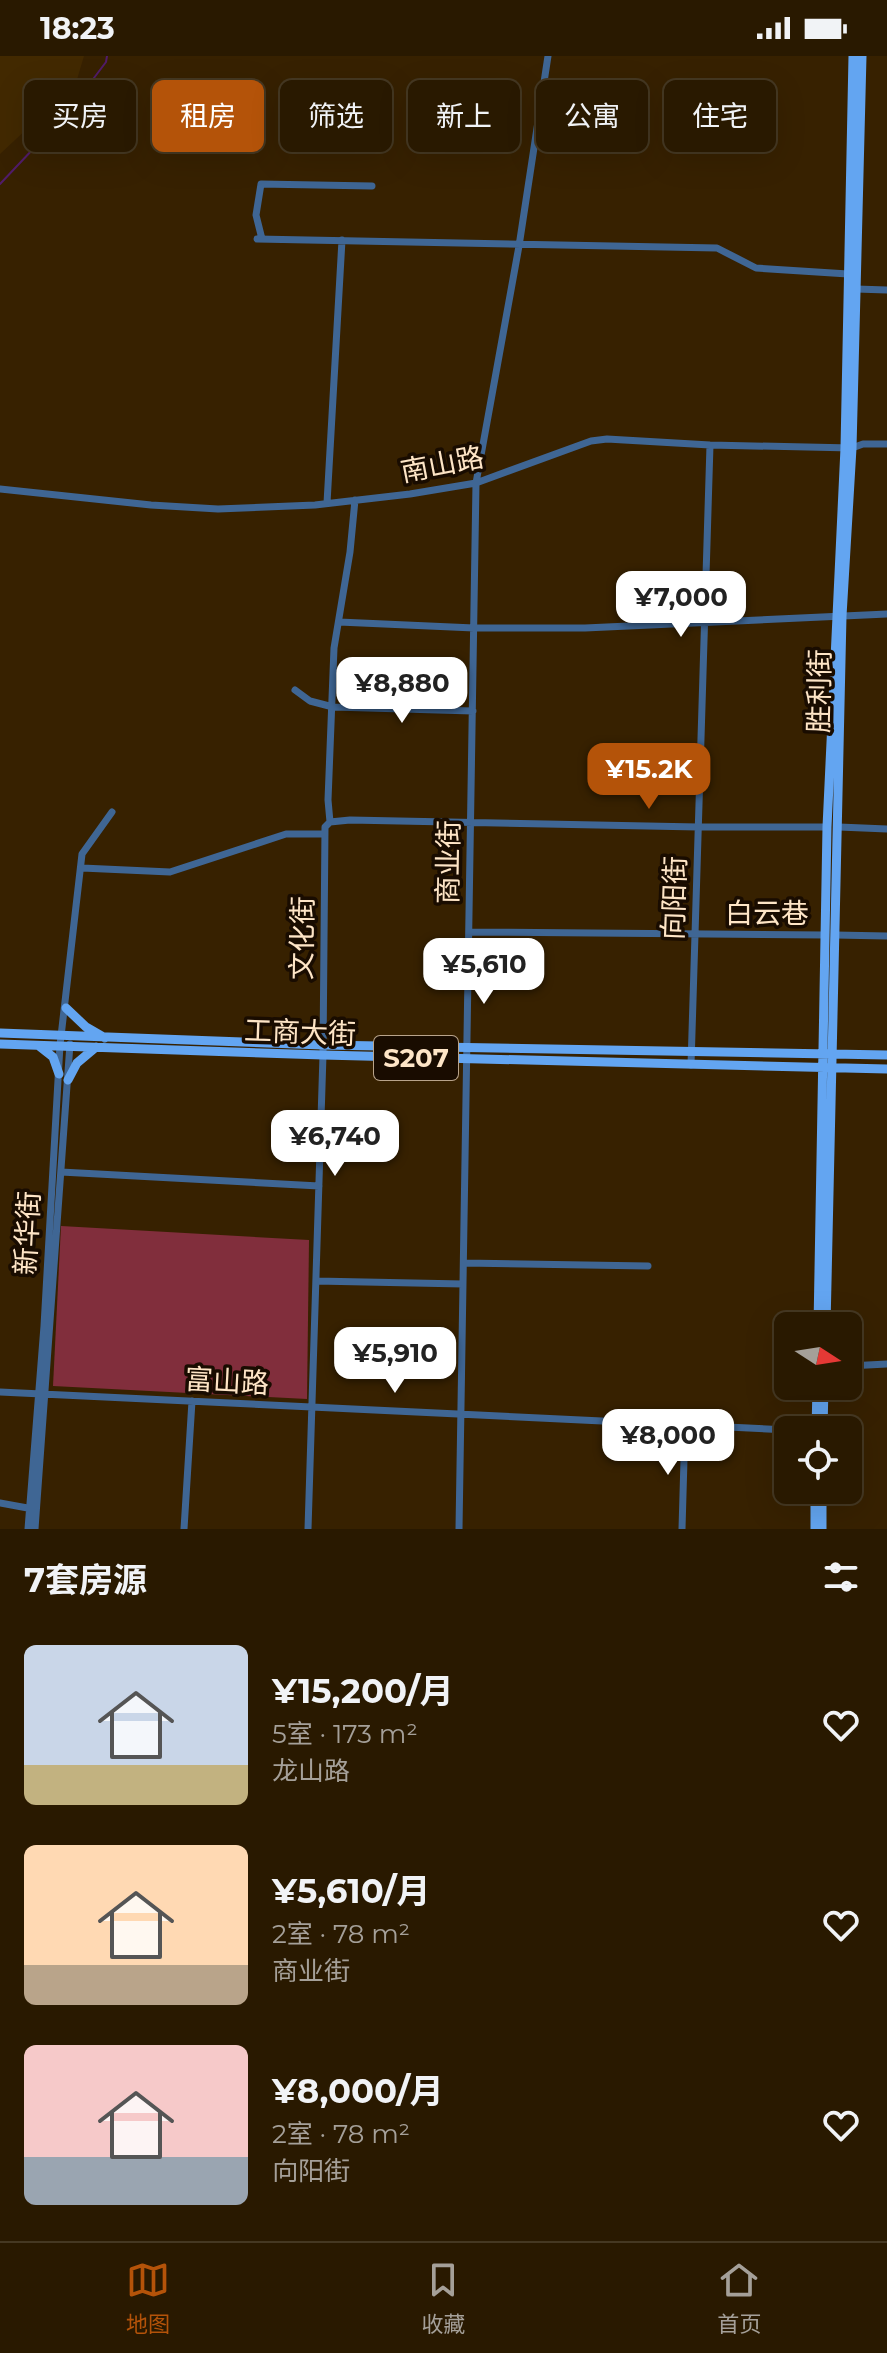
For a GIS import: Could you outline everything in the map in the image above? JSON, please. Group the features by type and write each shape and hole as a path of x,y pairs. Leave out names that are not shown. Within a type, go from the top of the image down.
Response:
{"main road":[{"name":"胜利街","path":"848,448 853,56"},
{"name":"胜利街","path":"818,1312 830,935 827,827 856,289 862,56"},
{"name":"胜利街","path":"830,935 839,827 839,616"},
{"path":"66,1008 86,1027 109,1039"},
{"name":"工商大街","path":"0,1033 66,1040 96,1047 323,1050 469,1047 887,1055"},
{"name":"工商大街","path":"0,1044 109,1039 468,1059 887,1069"},
{"path":"32,1044 53,1057 63,1077 96,1047"},
{"name":"胜利街","path":"826,1068 826,1312"},
{"path":"815,1504 815,1529"},
{"path":"822,1504 822,1529"}],"street":[{"name":"商业街","path":"459,1529 476,483 519,246 548,56"},
{"path":"372,186 261,184 256,215 260,239 717,248 756,268 848,274"},
{"path":"327,503 342,240"},
{"path":"856,289 887,290"},
{"name":"南山路","path":"0,489 218,509 327,503 476,483 591,441 607,439 848,448 863,444 887,444"},
{"name":"向阳街","path":"691,1065 710,445"},
{"name":"文化街","path":"308,1529 334,648 355,500"},
{"path":"339,622 474,628 585,628 887,614"},
{"path":"295,690 310,701 333,707 473,711"},
{"name":"新华街","path":"42,1394 66,1008 82,854 112,812"},
{"path":"82,868 170,872 286,834 327,827 470,823 827,827"},
{"path":"839,827 887,829"},
{"name":"白云巷","path":"469,932 887,936"},
{"name":"新华街","path":"28,1529 33,1510 61,1172 63,1077"},
{"path":"61,1172 319,1186"},
{"path":"464,1263 648,1266"},
{"path":"316,1281 463,1284"},
{"path":"862,1365 887,1364"},
{"name":"富山路","path":"0,1392 774,1429"},
{"path":"184,1529 192,1401"},
{"path":"682,1529 685,1425"},
{"path":"0,1503 33,1510"},
{"name":"新华街","path":"33,1510 35,1529"}],"shaded area":[{"path":"0,56 84,56 77,80 24,80 24,132 0,154"},
{"path":"61,1226 309,1240 307,1399 53,1386"}],"waterway":[{"path":"0,184 69,111 106,62 107,56"}]}
